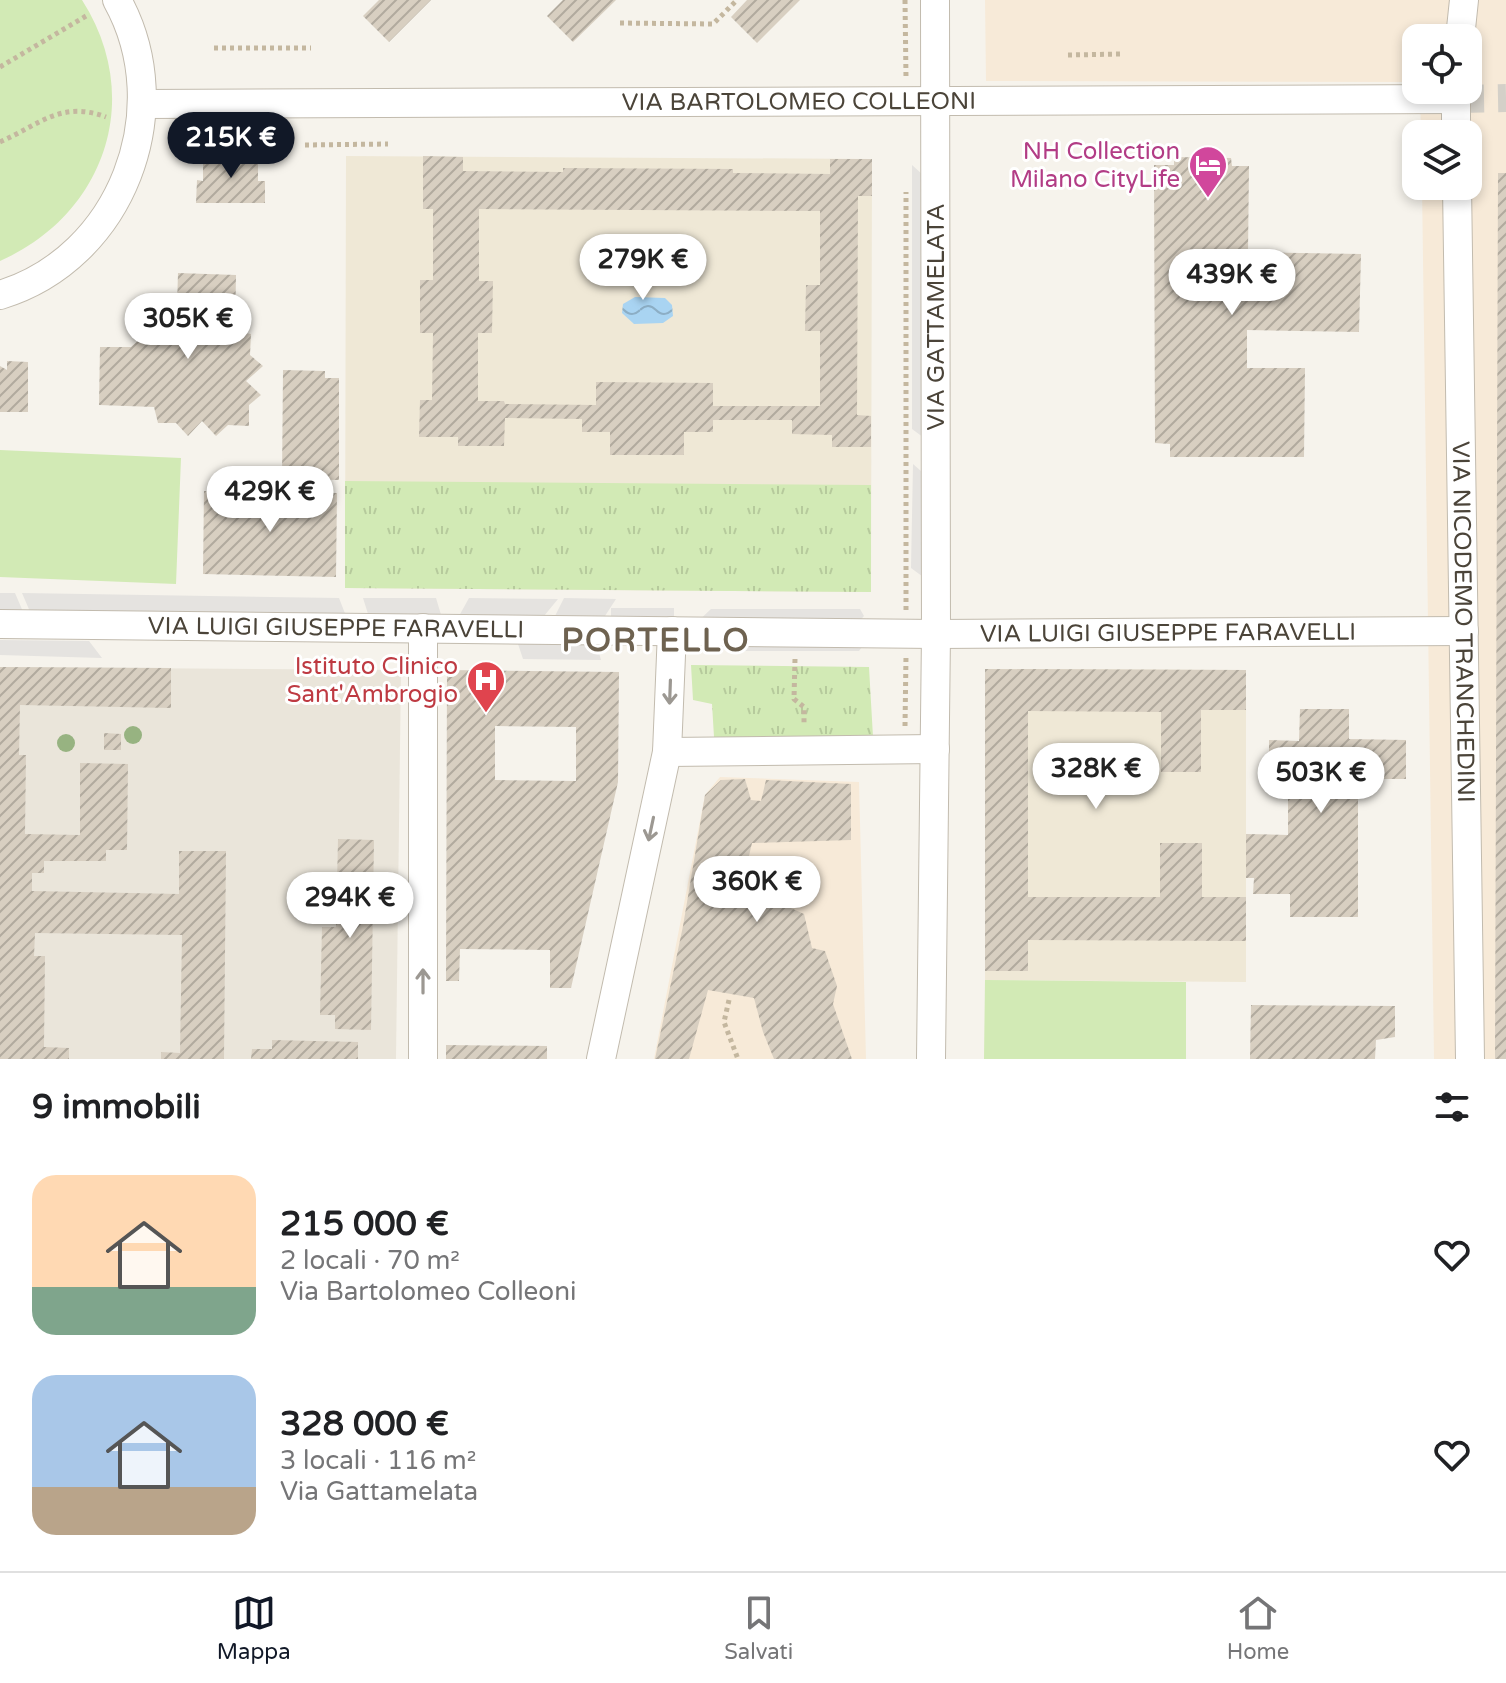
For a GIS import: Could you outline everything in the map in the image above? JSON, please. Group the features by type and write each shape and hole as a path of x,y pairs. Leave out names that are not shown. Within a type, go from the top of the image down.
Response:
{"street":[{"path":"0,295 32,282 72,255 104,220 117,200 135,156 143,104 137,53 117,0"},
{"name":"VIA GATTAMELATA","path":"935,0 935,749"},
{"path":"1461,24 1464,0"},
{"name":"VIA BARTOLOMEO COLLEONI","path":"143,104 935,101 1402,95"},
{"name":"VIA NICODEMO TRANCHEDINI","path":"1457,200 1470,1059"},
{"name":"VIA LUIGI GIUSEPPE FARAVELLI","path":"0,624 936,634 1464,631"},
{"path":"423,628 423,1059"},
{"path":"601,1059 667,752 672,631"},
{"path":"667,752 935,749 931,1059"}],"path":[{"path":"620,23 713,24 737,0"},
{"path":"905,0 907,101"},
{"path":"0,67 86,16"},
{"path":"214,48 311,48"},
{"path":"1068,55 1122,54"},
{"path":"0,142 54,114 75,110 106,117"},
{"path":"305,145 388,144"},
{"name":"VIA GATTAMELATA","path":"906,182 906,597"},
{"path":"795,659 794,699 804,707 804,751"},
{"path":"729,1000 724,1022 738,1059"}],"shaded area":[{"path":"985,0 1506,0 1506,1059 1434,1059 1422,200 1482,200 1482,120 1421,120 1420,104 1482,104 1482,24 1402,24 1402,82 986,81"},
{"path":"346,156 872,159 871,592 345,588"},
{"path":"912,165 932,183 931,443 912,429"},
{"path":"913,464 930,479 930,582 911,568"},
{"path":"0,593 15,593 24,614 0,614"},
{"path":"22,593 339,598 346,616 31,614"},
{"path":"363,598 436,598 442,618 369,617"},
{"path":"469,598 558,599 544,616 459,616"},
{"path":"564,598 616,599 605,616 555,616"},
{"path":"611,608 674,608 674,617 611,616"},
{"path":"711,609 860,609 864,616 854,627 692,627"},
{"path":"0,640 89,641 102,658 0,655"},
{"path":"517,641 596,642 601,660 523,659"},
{"path":"721,643 865,643 859,651 726,651"},
{"path":"0,667 401,670 396,1059 0,1059"},
{"path":"985,669 1246,670 1246,982 985,980"},
{"path":"720,777 859,782 866,1059 654,1059 705,795"}],"green space":[{"path":"0,0 82,0 101,37 111,76 111,114 104,150 89,184 66,215 36,241 0,261"},
{"path":"0,450 181,458 176,584 0,577"},
{"path":"345,481 871,485 871,592 345,588"},
{"path":"691,665 869,667 873,737 714,737 712,704 693,700"},
{"path":"985,980 1186,982 1186,1059 984,1059"}],"water":[{"path":"635,297 665,298 672,305 673,316 663,323 634,324 622,313 623,304"}],"building":[{"path":"379,0 431,0 389,42 363,16"},
{"path":"563,0 616,0 573,42 547,16"},
{"path":"747,0 800,0 757,43 731,17"},
{"path":"203,155 258,155 258,181 265,181 265,203 196,203 197,180 203,181"},
{"path":"423,156 463,157 463,171 733,169 733,173 830,174 830,159 872,159 872,196 858,196 857,415 871,416 871,447 832,447 832,435 792,434 792,420 713,420 713,432 684,432 684,455 610,455 610,432 582,432 582,419 505,418 504,446 458,446 458,437 419,437 420,400 432,400 433,333 420,333 420,280 433,280 433,209 423,209","holes":["479,209 820,211 820,285 806,285 805,331 820,331 820,406 713,406 713,383 596,382 596,405 478,401 478,333 492,333 493,281 479,281"]},
{"path":"1174,157 1231,158 1232,166 1249,166 1248,252 1361,254 1359,332 1247,330 1247,368 1305,368 1304,457 1170,457 1170,444 1155,443 1154,165 1174,165"},
{"path":"1498,173 1506,173 1506,1059 1495,1059"},
{"path":"178,273 236,275 235,331 251,334 250,355 263,366 246,381 261,395 249,405 249,426 228,425 216,436 202,421 188,436 176,423 158,423 154,407 99,405 100,347 131,347 177,306"},
{"path":"7,361 28,362 28,412 0,412 0,366 7,370"},
{"path":"283,370 325,371 325,378 339,378 339,480 282,479"},
{"path":"204,491 337,493 336,577 203,574"},
{"path":"0,667 171,668 171,708 20,705 19,755 26,755 25,834 80,835 80,763 128,764 127,850 106,850 106,861 44,861 44,873 32,873 32,891 179,894 179,851 226,851 224,1059 161,1059 161,1052 180,1053 182,935 35,933 34,956 45,956 44,1047 69,1048 69,1059 0,1059"},
{"path":"985,669 1246,670 1246,710 1201,710 1201,772 1161,772 1161,712 1028,711 1028,897 1160,897 1160,843 1202,843 1202,897 1246,897 1246,941 1028,940 1028,971 985,971"},
{"path":"447,670 619,672 618,782 571,988 550,988 550,950 460,949 459,981 446,981","holes":["495,726 576,727 576,781 495,780"]},
{"path":"1300,709 1349,709 1349,739 1406,740 1406,779 1358,779 1358,917 1290,917 1290,894 1253,894 1254,878 1246,878 1246,834 1288,835 1288,774 1269,773 1269,740 1299,741"},
{"path":"104,733 121,734 121,750 104,750"},
{"path":"745,779 751,800 761,801 766,780 851,784 851,840 752,843 742,886 804,914 812,948 825,951 837,986 833,1004 852,1059 774,1059 754,998 708,990 689,1059 655,1059 683,926 705,795 721,780"},
{"path":"338,839 374,840 371,1030 335,1029 335,1015 320,1015 322,927 336,927"},
{"path":"1251,1005 1395,1006 1395,1037 1376,1040 1375,1059 1250,1059"},
{"path":"272,1040 358,1042 358,1059 251,1059 252,1049 272,1049"},
{"path":"446,1045 547,1046 547,1059 446,1059"}],"tunnel":[{"path":"1482,98 1506,98"}],"place":[{"name":"NH Collection Milano CityLife","path":"1208,199"},
{"name":"Istituto Clinico Sant'Ambrogio","path":"486,714"}],"district":[{"name":"PORTELLO","path":"656,640"}]}
